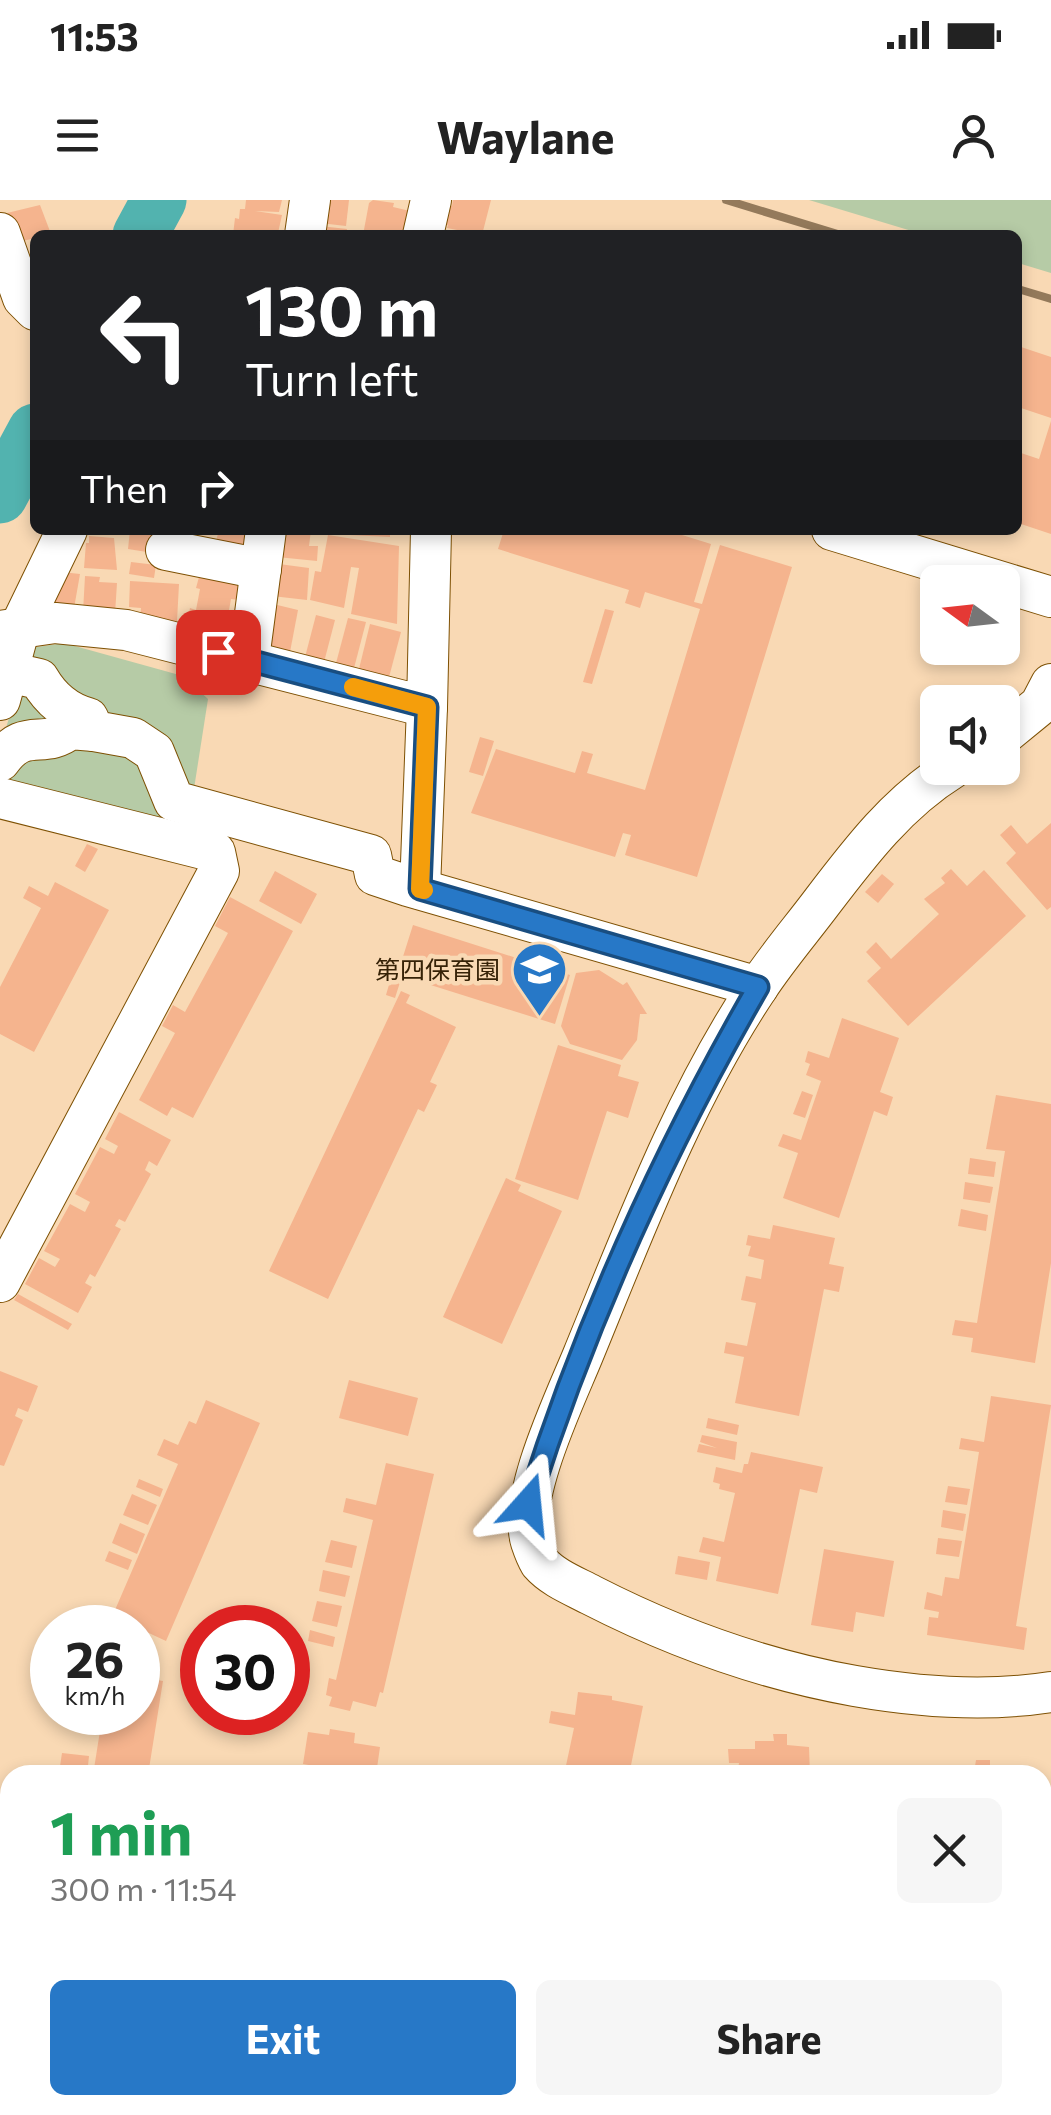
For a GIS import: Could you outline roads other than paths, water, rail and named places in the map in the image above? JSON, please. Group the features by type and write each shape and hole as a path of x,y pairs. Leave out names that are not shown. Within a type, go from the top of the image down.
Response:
{"street":[{"path":"307,230 310,200"},
{"path":"424,230 431,200"},
{"path":"0,234 30,305"},
{"path":"64,535 10,629 4,686 39,679 54,700 75,715 88,718 94,731"},
{"path":"420,889 431,535"},
{"path":"848,535 1051,597"},
{"path":"166,550 263,550 249,659"},
{"path":"10,629 55,623 126,630 427,707"},
{"path":"1020,722 1040,706 1051,684"},
{"path":"0,761 11,746 59,738 70,729 133,738 154,752 174,801 371,854 375,875 758,987"},
{"path":"926,785 890,817 758,987 716,1060 630,1238 566,1397 528,1504 530,1538 540,1562 557,1577 621,1610 737,1656 798,1673 900,1692 980,1696 1051,1692"},
{"path":"0,798 216,852 219,870 10,1239 0,1282"}],"waterway":[{"path":"143,230 159,200"},
{"path":"0,496 30,440"}],"railway":[{"path":"726,200 825,230"},
{"path":"1022,290 1051,299"}],"place":[{"name":"第四保育園","path":"539,1019"}]}
